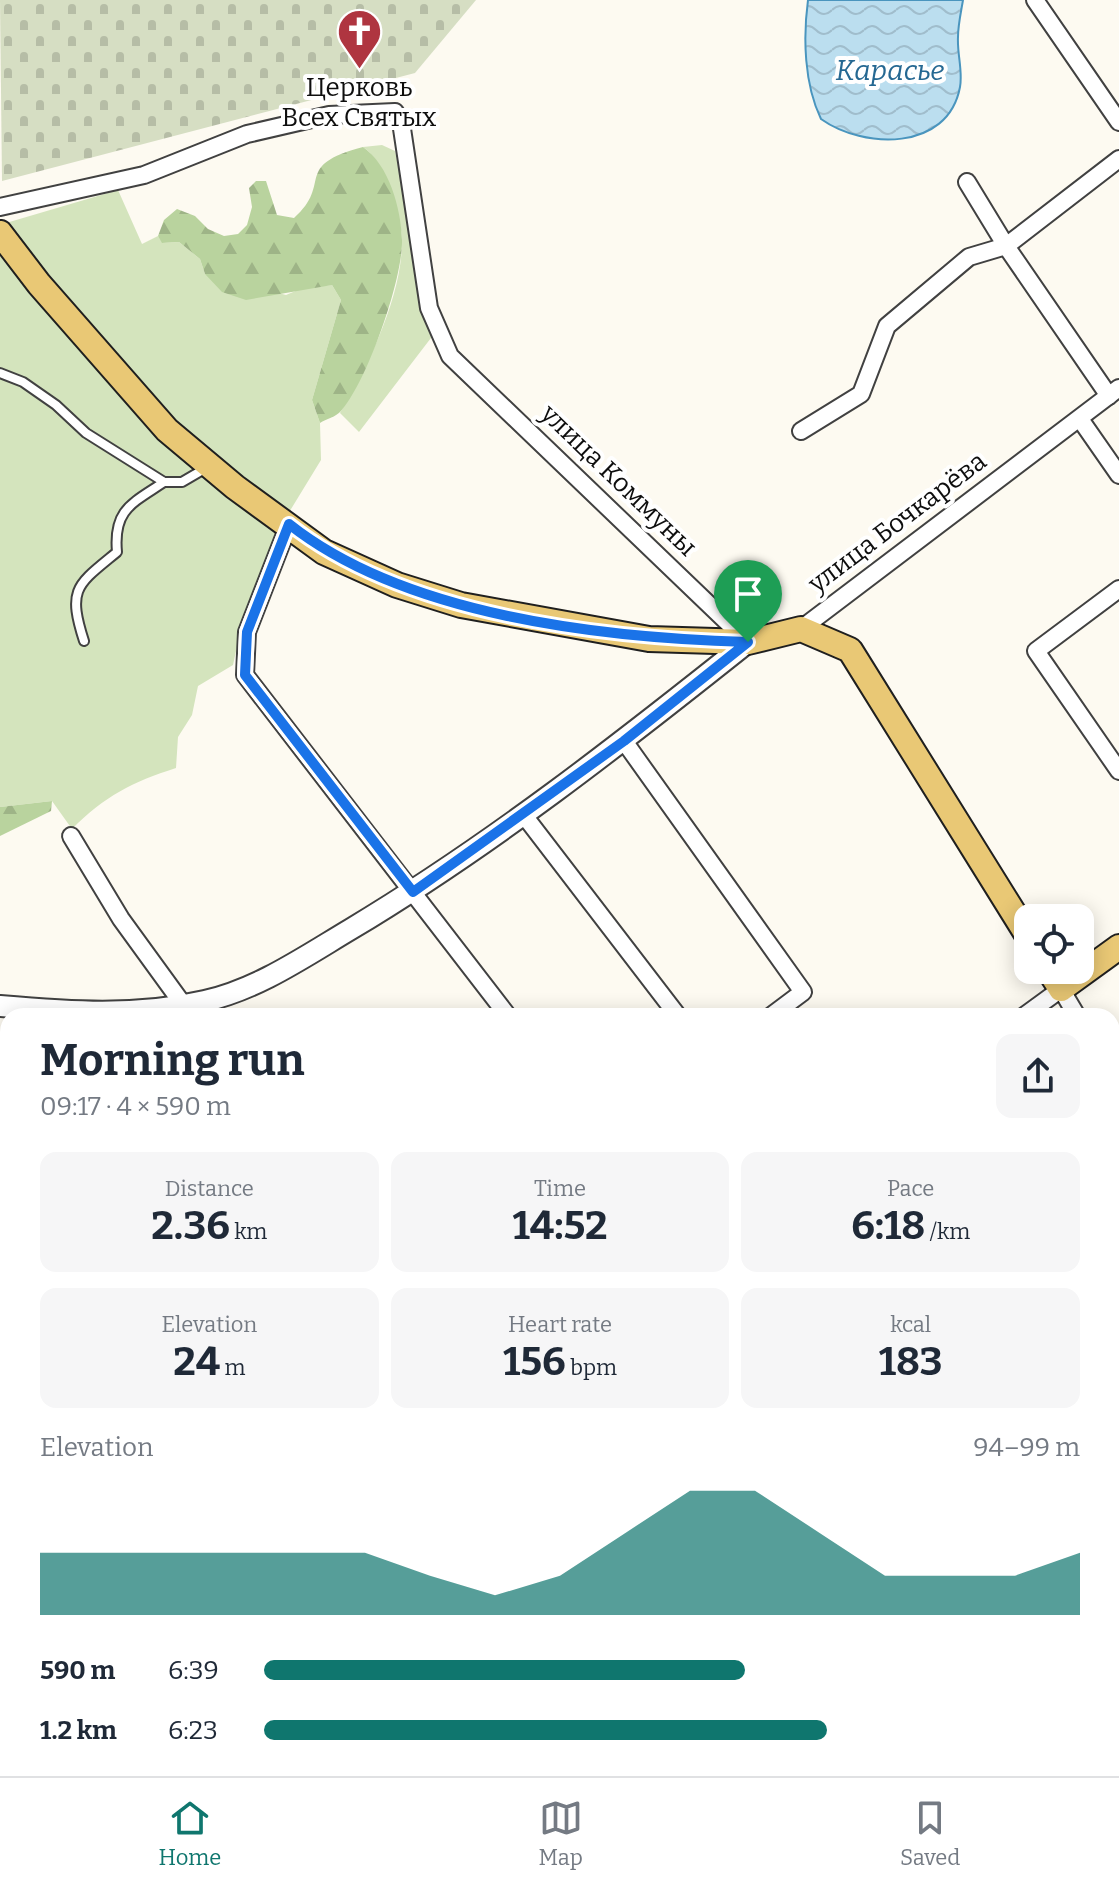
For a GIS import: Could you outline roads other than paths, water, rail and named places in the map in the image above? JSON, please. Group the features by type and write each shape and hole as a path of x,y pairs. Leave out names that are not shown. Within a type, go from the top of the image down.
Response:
{"main road":[{"path":"0,233 39,284 167,430 324,552 397,585 461,605 649,639 748,642"},
{"path":"801,629 850,650 1014,914"},
{"name":"улица Бочкарёва","path":"748,642 801,629"},
{"path":"1094,960 1119,947"}],"street":[{"path":"1035,0 1119,122"},
{"name":"улица Коммуны","path":"0,207 144,175 247,134 329,115 395,112 401,122 429,308 450,356 748,642"},
{"path":"801,431 861,394 887,326 969,257 1006,246 1119,159"},
{"path":"967,182 1006,246 1114,392"},
{"name":"улица Бочкарёва","path":"801,629 1114,392"},
{"path":"1080,419 1119,475"},
{"path":"289,524 247,632 245,675 502,1008"},
{"path":"1119,589 1036,651 1119,771"},
{"name":"улица Бочкарёва","path":"149,1008 203,1001 255,984 413,892 624,741 748,642"},
{"path":"624,741 803,992 782,1008"},
{"path":"523,814 672,1008"},
{"path":"71,836 121,919 182,1003"},
{"path":"1031,1008 1052,984"},
{"path":"1057,984 1072,1008"},
{"name":"улица Бочкарёва","path":"0,1006 23,1008"}],"lane":[{"path":"0,373 23,382 56,405 86,433 164,482 182,482 210,466"},
{"path":"84,641 75,613 74,593 81,582 117,552 118,519 126,508 164,482"}],"water":[{"name":"Карасье","path":"808,0 963,0 958,37 960,87 952,108 939,124 922,134 902,139 880,139 859,136 821,119 811,91 806,60"}],"place":[{"name":"Церковь Всех Святых","path":"359,71"}]}
